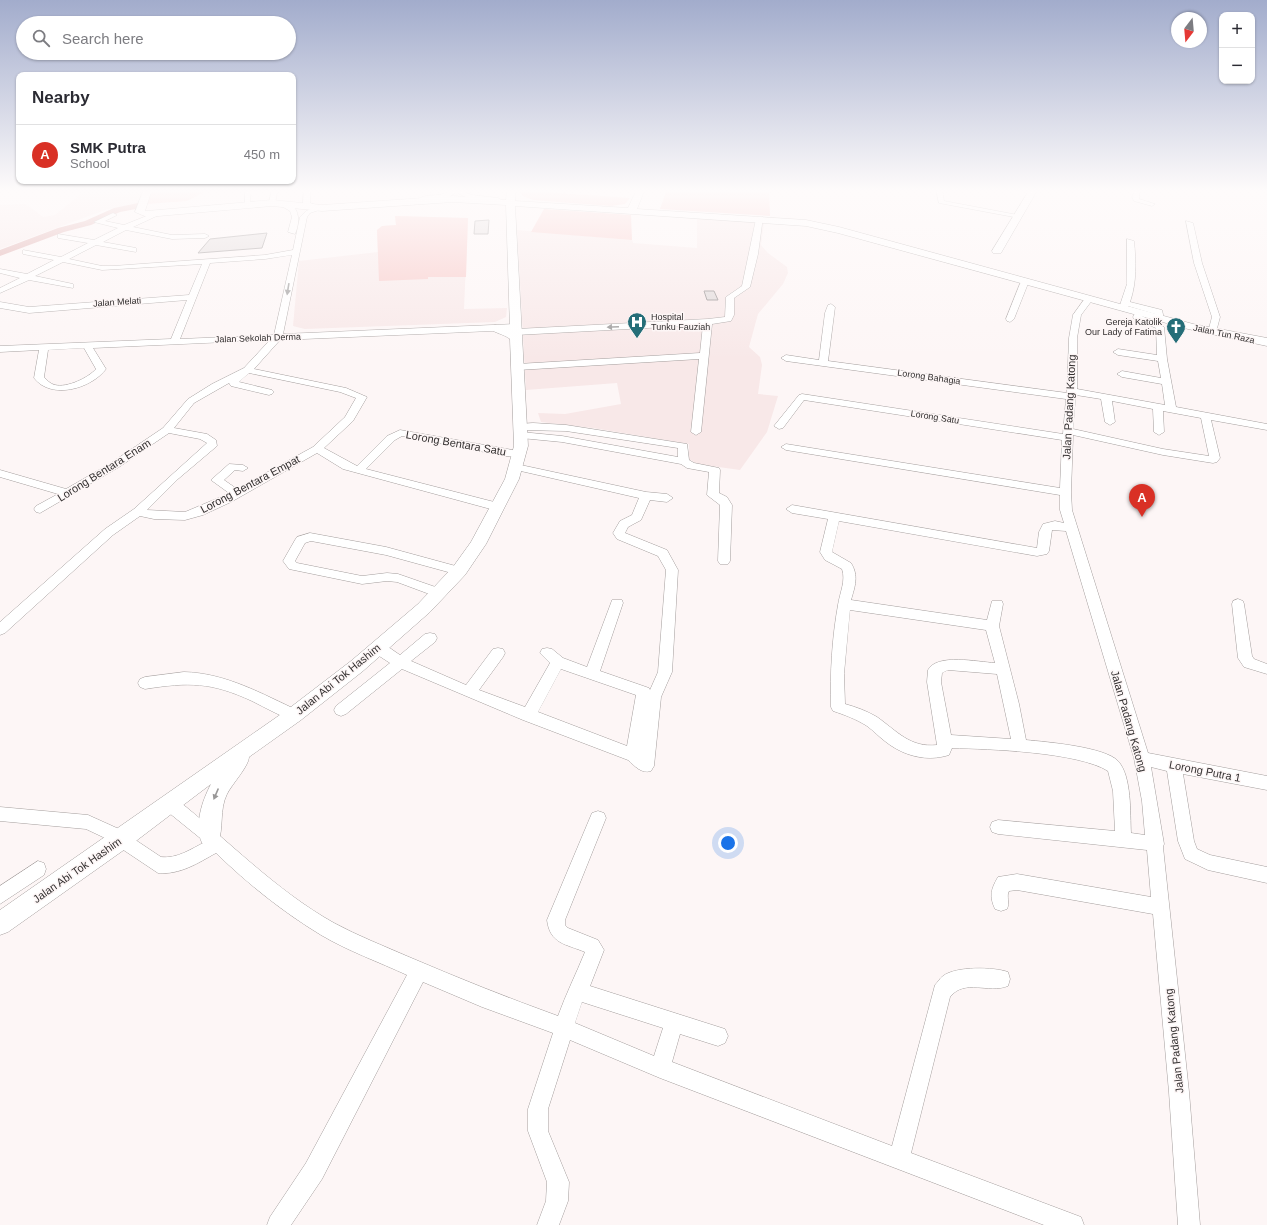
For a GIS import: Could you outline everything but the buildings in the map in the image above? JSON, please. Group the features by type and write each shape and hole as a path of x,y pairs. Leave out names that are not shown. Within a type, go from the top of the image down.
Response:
{"main road":[{"name":"Jalan Abi Tok Hashim","path":"0,924 120,840 217,768 246,750 294,715 378,648 440,593 459,571 478,544 498,507 518,461 521,431 512,246"},
{"path":"899,246 1069,294 1086,304"},
{"path":"987,270 998,256 997,251 1000,246"},
{"name":"Jalan Tun Raza","path":"1086,304 1100,307 1124,306 1139,313 1160,319 1212,332 1267,342"},
{"path":"495,328 508,332 516,328"},
{"path":"495,328 516,328"},
{"path":"213,840 210,819 214,796 226,775 246,750"}],"street":[{"path":"0,291 87,246"},
{"path":"111,246 133,250"},
{"path":"274,315 289,246"},
{"path":"269,392 234,384 234,381 252,366 272,336 298,246"},
{"path":"516,328 708,322 728,319 730,315 730,297 746,287 753,263 756,246"},
{"path":"1130,246 1131,281 1124,306 1158,312 1160,319"},
{"path":"1194,246 1198,263 1214,307 1216,317 1212,332"},
{"path":"26,252 102,268 113,268 297,252"},
{"path":"175,341 194,297 207,261"},
{"path":"0,271 70,286"},
{"path":"1010,319 1025,281"},
{"name":"Jalan Melati","path":"0,305 22,310 194,297"},
{"name":"Jalan Padang Katong","path":"1086,304 1077,315 1073,332 1072,394 1065,492 1066,510 1142,758 1156,844 1160,907 1179,1092 1189,1225"},
{"path":"823,362 831,307"},
{"path":"1139,313 1138,318 1160,326 1162,359 1171,409"},
{"path":"696,432 708,322"},
{"name":"Jalan Sekolah Derma","path":"0,349 272,336 495,328"},
{"path":"44,347 39,378 51,387 58,388 80,382 98,373 101,369 97,360 86,345"},
{"path":"1118,352 1162,359"},
{"path":"518,367 704,356"},
{"name":"Lorong Bahagia","path":"786,358 1106,397 1267,428"},
{"name":"Lorong Bentara Empat","path":"138,512 165,516 189,515 236,493 317,449 349,419 362,399 361,395 247,370"},
{"name":"Lorong Bentara Enam","path":"40,509 68,493 167,430 191,401 214,386 247,370"},
{"path":"1122,374 1166,382"},
{"name":"Lorong Satu","path":"779,426 802,397 1068,435 1169,454 1212,460 1215,458 1205,415"},
{"path":"1106,397 1110,422"},
{"path":"1158,407 1159,432"},
{"path":"521,431 533,426 566,428 681,445 684,448 684,461"},
{"path":"0,630 109,532 138,512 174,477 212,446 212,442 206,437 167,430"},
{"path":"521,431 643,456 684,461 691,466 715,470 713,495 723,500 726,505 724,562"},
{"name":"Lorong Bentara Satu","path":"359,470 391,438 400,433 505,453 518,461"},
{"path":"786,447 1065,492"},
{"path":"317,449 339,463 359,470 498,507"},
{"path":"518,461 646,496 667,498"},
{"path":"236,493 217,480 233,466 243,468"},
{"path":"0,473 68,493"},
{"path":"378,648 400,662 469,692 528,716 633,755 646,766 654,697 665,672 672,570 663,552 622,536 619,533 624,524 637,518 646,496"},
{"path":"792,509 1037,552 1043,551 1044,532 1047,527 1055,525 1071,528"},
{"path":"834,517 826,552 829,557 844,563 849,569 851,577 844,604 837,674 838,707 875,723 894,741 914,750 936,753 944,750 945,741 934,682 935,670 941,666 948,665 1002,669"},
{"path":"440,593 398,578 388,577 362,580 293,566 289,561 301,540 310,537 383,549 420,558 459,571"},
{"path":"592,673 617,603"},
{"path":"844,604 992,626"},
{"path":"997,604 992,626 1012,704 1020,746"},
{"path":"1238,604 1245,658 1249,663 1267,669"},
{"path":"341,710 430,638"},
{"path":"469,692 498,653"},
{"path":"547,653 558,662 644,692 633,755"},
{"path":"528,716 558,662"},
{"path":"145,683 189,678 205,679 233,688 294,715"},
{"path":"945,741 1020,746 1101,758 1113,766 1119,782 1123,838"},
{"name":"Lorong Putra 1","path":"1142,758 1174,766 1267,783"},
{"path":"1174,766 1186,841 1191,854 1208,862 1267,875"},
{"path":"169,803 213,840 246,871 281,898 328,929 482,998 564,1028 660,1068 1073,1225"},
{"path":"0,814 88,822 100,826 158,865 168,866 186,861 213,840"},
{"path":"548,1225 557,1201 558,1182 538,1132 538,1109 576,991 583,980 595,950 592,946 562,934 557,929 556,920 598,818"},
{"path":"998,827 1123,838 1156,844"},
{"path":"0,896 38,869"},
{"path":"1001,903 999,892 1004,883 1017,882 1160,907"},
{"path":"278,1225 314,1171 419,971"},
{"path":"899,1159 942,992 950,982 963,978 1001,979"},
{"path":"576,991 718,1036"},
{"path":"660,1068 674,1022"}],"shaded area":[{"path":"0,246 8,246 0,249"},
{"path":"378,246 467,246 464,309 507,308 506,317 495,322 305,329 293,326 299,261 378,252"},
{"path":"378,246 467,246 466,277 428,277 428,279 379,281"},
{"name":"Hospital Tunku Fauziah","path":"518,246 674,246 697,248 697,246 762,246 768,253 787,267 788,273 783,284 758,314 749,347 760,357 762,365 758,394 778,396 767,432 740,470 697,464 689,459 689,444 593,428 541,422 538,413 565,414 621,404 617,383 526,390"}],"waterway":[{"path":"0,253 18,246"}],"place":[{"name":"Hospital Tunku Fauziah","path":"637,339"},
{"name":"Gereja Katolik Our Lady of Fatima","path":"1176,344"},
{"name":"SMK Putra","path":"1142,517"}]}
